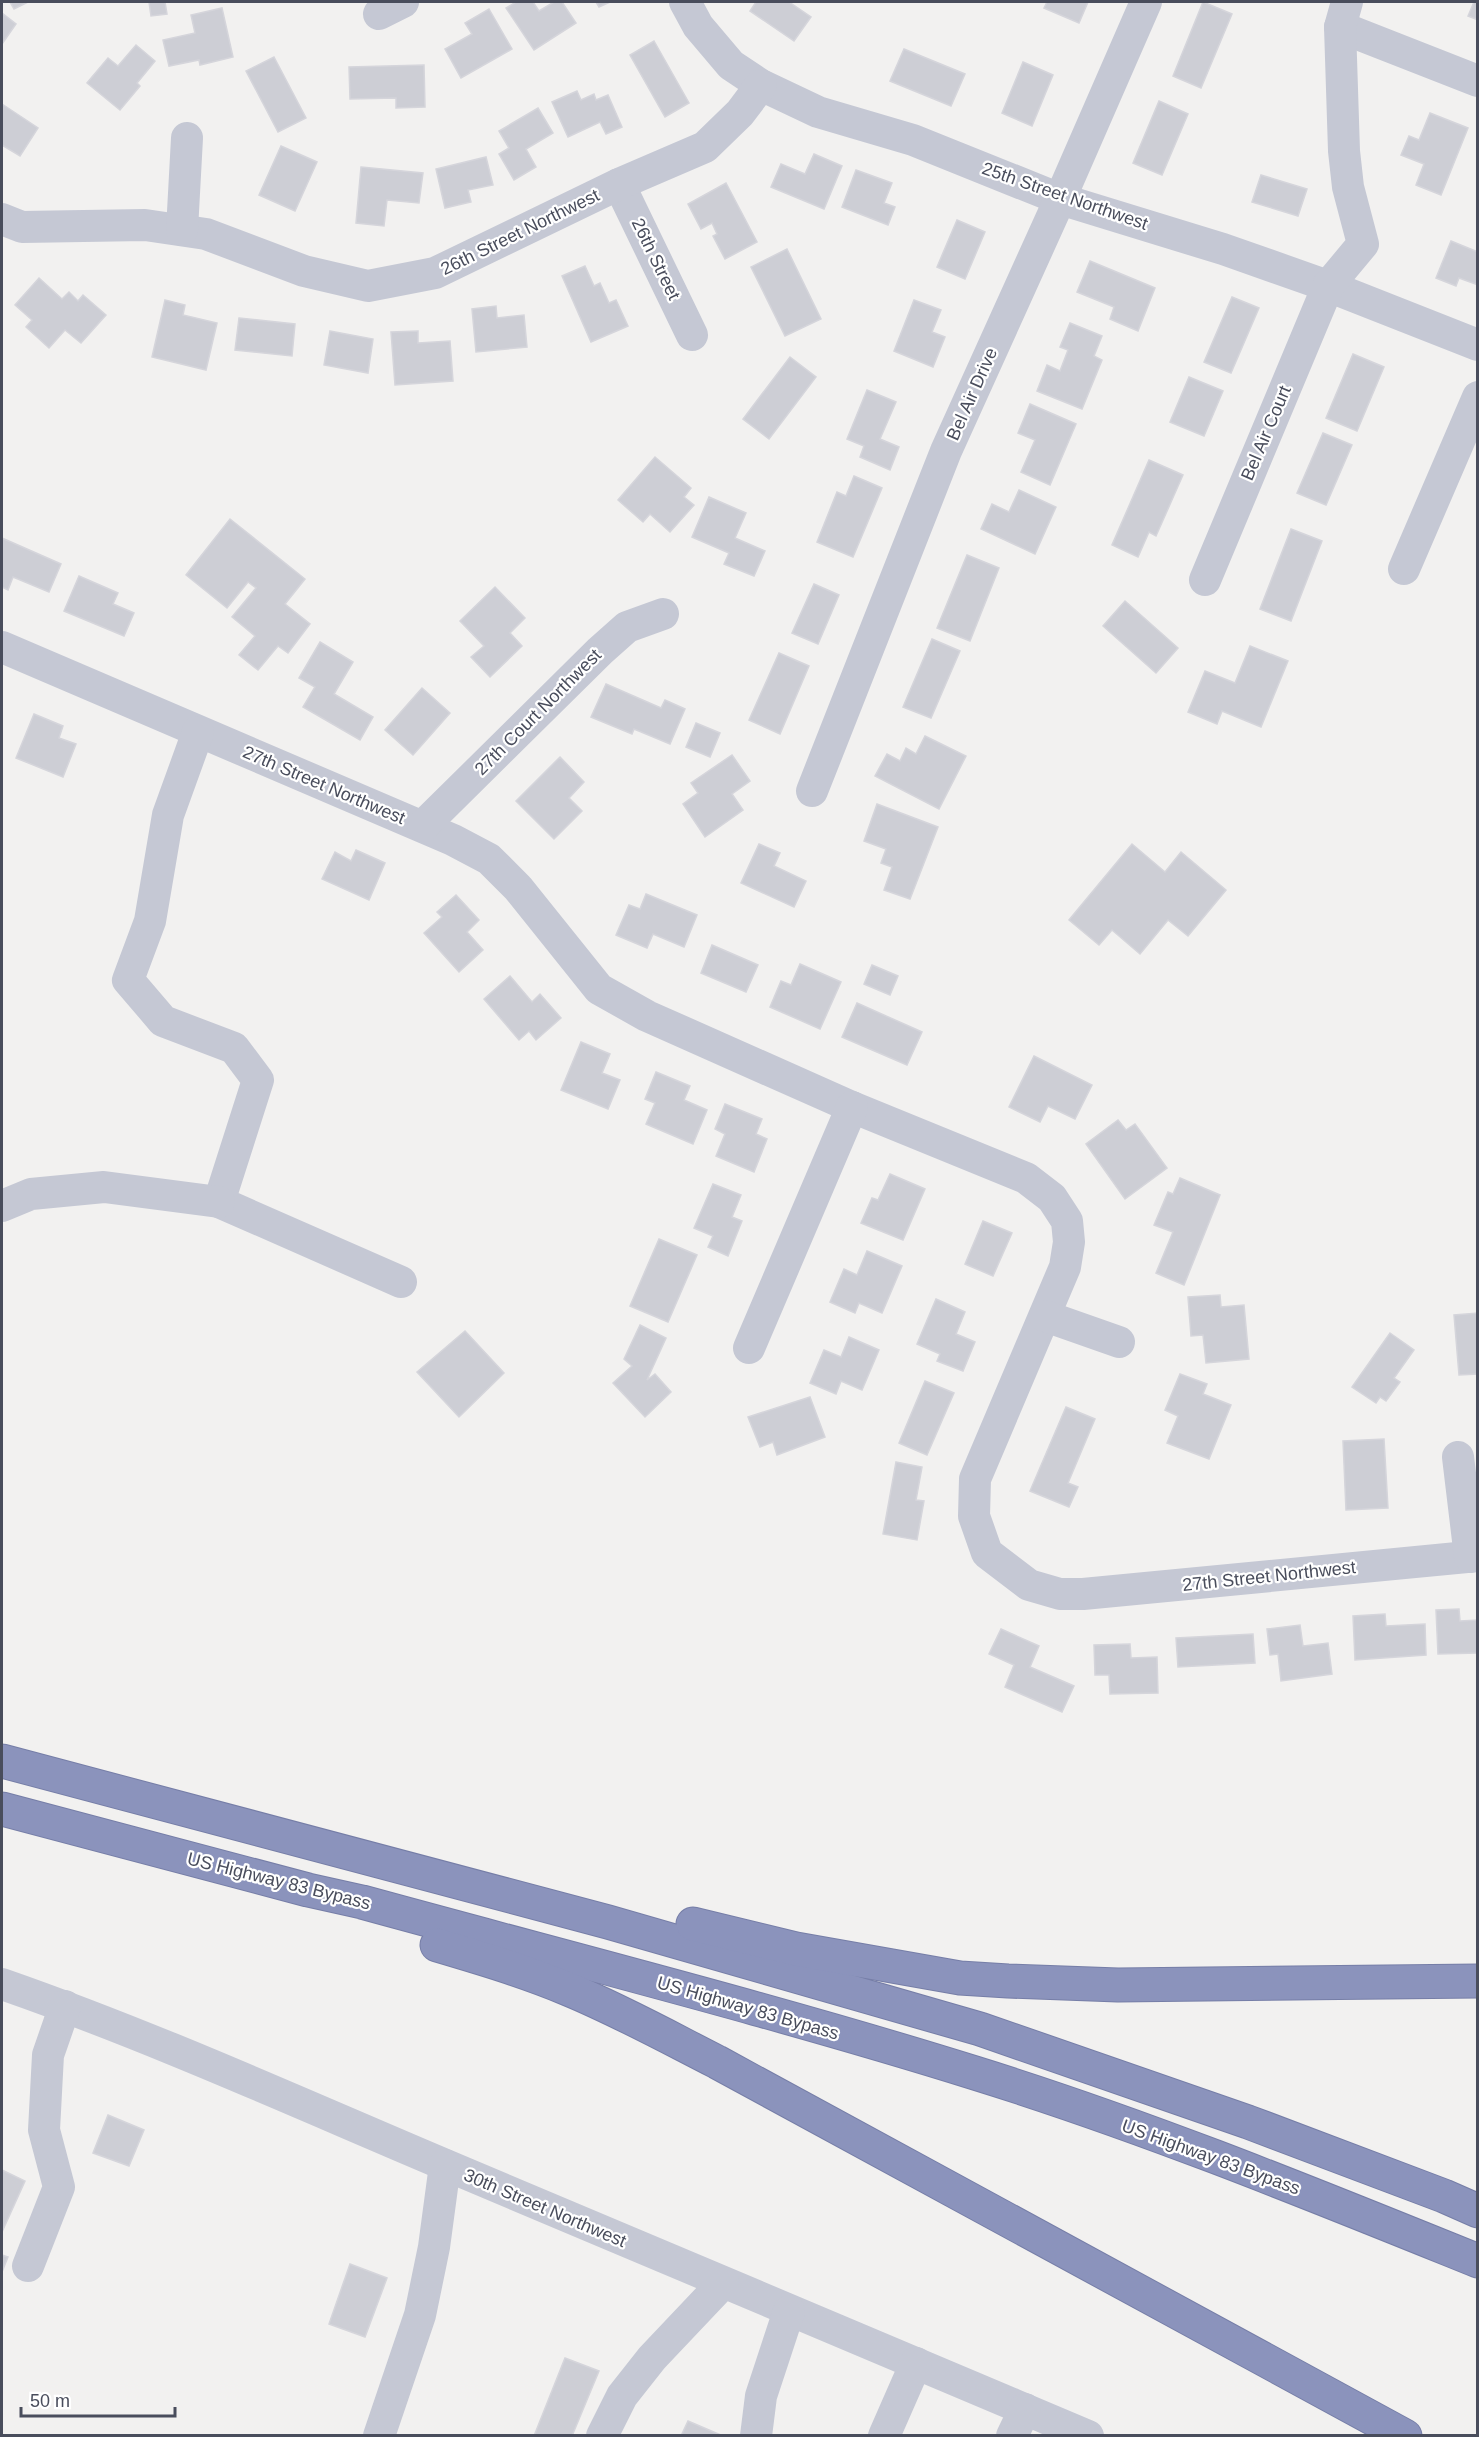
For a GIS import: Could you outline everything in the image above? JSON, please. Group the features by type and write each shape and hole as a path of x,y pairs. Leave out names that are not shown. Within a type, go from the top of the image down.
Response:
{"highway":[{"path":"2,1761 608,1922 980,2029 1248,2122 1478,2211"},
{"name":"US Highway 83 Bypass","path":"2,1809 416,1917 976,2073 1252,2172 1478,2261"},
{"path":"384,1863 480,1874 796,1949 960,1977 1008,1982 1118,1985 1478,1982"},
{"path":"308,1890 380,1927 522,1972 568,1989 618,2012 717,2062 1405,2436"}],"street":[{"name":"25th Street Northwest","path":"685,2 698,26 731,65 761,85 818,112 913,140 1060,199 1223,249 1328,286 1478,345"},
{"name":"Bel Air Drive","path":"812,791 946,451 1146,2"},
{"path":"1343,14 1478,81"},
{"name":"Bel Air Court","path":"1205,580 1328,286 1363,244 1348,187 1344,151 1343,14"},
{"name":"26th Street Northwest","path":"2,219 22,227 145,225 206,234 304,271 368,286 435,273 619,183 705,147 740,113 761,85"},
{"path":"182,230 187,138"},
{"name":"26th Street","path":"619,183 692,335"},
{"path":"1404,570 1478,397"},
{"name":"27th Court Northwest","path":"423,826 627,627 663,614"},
{"name":"27th Street Northwest","path":"2,647 423,826 489,859 518,888 599,989 647,1016 852,1107 1026,1178 1052,1198 1066,1221 1069,1242 1065,1267 975,1479 974,1516 987,1553 1029,1586 1060,1594 1083,1594 1474,1556"},
{"path":"198,732 168,816 150,921 128,980 163,1021 234,1048 258,1080 219,1202"},
{"path":"749,1348 852,1107"},
{"path":"2,1206 32,1194 104,1187 219,1202 401,1282"},
{"path":"1045,1316 1119,1342"},
{"path":"1458,1457 1474,1556"},
{"name":"30th Street Northwest","path":"2,1984 188,2054 916,2363 1018,2422 1088,2436"},
{"path":"28,2266 59,2187 44,2130 48,2055 65,2006"},
{"path":"379,2436 420,2315 434,2247 445,2165"},
{"path":"602,2436 622,2396 652,2358 723,2283"},
{"path":"756,2436 761,2396 789,2311"},
{"path":"884,2436 916,2363"}],"building":[{"path":"10,2 28,2 14,9"},
{"path":"149,2 165,2 167,14 151,16"},
{"path":"516,2 533,2 539,11 554,2 562,2 576,23 534,50 506,8"},
{"path":"596,2 610,2 599,7"},
{"path":"756,2 789,2 811,17 794,41 750,11"},
{"path":"1047,2 1088,2 1079,23 1044,8"},
{"path":"1203,2 1232,14 1201,88 1173,76"},
{"path":"1474,2 1478,2 1478,20 1468,16"},
{"path":"222,8 233,57 200,65 199,60 169,66 163,40 195,33 191,15"},
{"path":"489,9 512,49 461,78 445,49 472,34 465,23"},
{"path":"2,13 16,24 2,44"},
{"path":"654,41 689,103 665,117 630,55"},
{"path":"136,45 155,61 137,83 140,86 120,110 87,83 108,58 118,66"},
{"path":"904,49 965,74 951,106 890,81"},
{"path":"274,57 306,118 278,132 246,71"},
{"path":"1023,62 1053,75 1032,126 1002,113"},
{"path":"424,65 425,107 396,108 396,98 350,99 349,67"},
{"path":"577,91 581,100 594,94 596,100 608,95 622,127 606,134 600,122 568,137 552,102"},
{"path":"1159,101 1188,114 1162,175 1133,163"},
{"path":"2,104 38,128 20,156 2,145"},
{"path":"538,108 553,133 526,149 536,167 514,180 499,154 509,148 499,131"},
{"path":"1430,113 1468,128 1441,195 1416,185 1424,164 1401,155 1409,136 1419,140"},
{"path":"281,146 317,162 295,211 259,195"},
{"path":"814,154 842,166 824,209 771,187 781,164 805,174"},
{"path":"486,157 493,185 468,190 471,202 445,208 436,169"},
{"path":"361,167 423,173 419,203 387,200 384,226 356,223"},
{"path":"856,170 892,183 884,203 895,207 888,225 842,207"},
{"path":"1261,175 1307,189 1298,216 1252,202"},
{"path":"726,183 757,242 725,259 713,236 717,234 712,223 701,229 688,204"},
{"path":"957,220 985,232 965,279 937,267"},
{"path":"1451,241 1478,252 1478,285 1459,278 1456,286 1436,278"},
{"path":"787,249 821,319 785,336 751,267"},
{"path":"1090,261 1155,288 1138,331 1110,319 1114,307 1077,292"},
{"path":"585,266 594,286 600,283 609,303 616,300 628,326 591,342 562,276"},
{"path":"39,278 62,299 69,292 78,301 83,295 106,315 81,343 65,330 49,348 26,327 32,320 15,305"},
{"path":"1232,297 1259,308 1231,373 1204,362"},
{"path":"165,300 185,305 183,315 217,323 206,370 152,357"},
{"path":"914,300 941,310 932,332 945,337 933,367 894,351"},
{"path":"496,306 497,318 524,315 527,347 476,352 472,309"},
{"path":"239,318 295,324 292,356 235,350"},
{"path":"1070,323 1102,336 1094,356 1102,360 1082,409 1037,391 1047,365 1060,371 1068,350 1060,347"},
{"path":"330,331 373,339 368,373 324,365"},
{"path":"418,331 418,343 450,341 453,381 395,385 391,332"},
{"path":"1353,354 1384,367 1357,431 1326,418"},
{"path":"790,357 816,377 769,439 743,419"},
{"path":"1189,377 1223,391 1204,436 1170,422"},
{"path":"867,390 896,402 880,439 899,447 890,470 860,457 864,446 847,439"},
{"path":"1030,404 1076,424 1050,485 1021,472 1035,440 1018,433"},
{"path":"1323,433 1352,445 1326,505 1297,493"},
{"path":"655,457 691,488 684,497 694,505 670,532 650,514 643,522 618,500"},
{"path":"1149,460 1183,475 1156,536 1149,532 1138,557 1112,545"},
{"path":"854,476 882,488 853,557 817,542 837,492 846,496"},
{"path":"1019,490 1056,507 1035,554 981,529 992,504 1009,512"},
{"path":"709,497 746,513 735,538 765,551 754,576 724,564 729,553 692,537"},
{"path":"230,519 305,579 285,604 310,624 288,653 278,646 258,670 239,655 255,636 232,617 256,588 248,582 227,608 186,575"},
{"path":"1291,529 1322,541 1291,621 1260,609"},
{"path":"2,538 61,564 49,592 13,577 8,590 2,587"},
{"path":"967,555 999,568 970,641 937,628"},
{"path":"79,576 118,593 113,604 134,613 124,636 64,611"},
{"path":"814,584 839,595 818,644 792,633"},
{"path":"495,587 525,618 510,633 522,646 490,677 471,657 484,646 460,621"},
{"path":"1125,601 1178,648 1156,673 1103,626"},
{"path":"932,639 960,651 931,718 903,707"},
{"path":"320,642 353,662 334,694 373,717 360,740 303,707 315,687 299,678"},
{"path":"1250,646 1288,661 1261,727 1222,711 1217,724 1188,712 1205,671 1235,683"},
{"path":"779,653 809,666 780,734 749,720"},
{"path":"606,684 661,708 665,700 685,709 670,744 634,729 632,734 591,717"},
{"path":"422,688 450,713 413,755 385,730"},
{"path":"34,714 63,726 59,738 76,744 63,777 16,758"},
{"path":"696,723 720,733 710,757 686,747"},
{"path":"925,736 966,756 939,809 875,776 887,754 900,761 906,748 916,754"},
{"path":"732,755 750,781 732,794 743,810 705,837 683,804 698,793 691,783"},
{"path":"560,757 584,782 569,798 582,811 554,839 516,801"},
{"path":"877,804 938,827 910,899 884,890 892,867 881,863 886,849 864,841"},
{"path":"759,844 780,853 774,866 806,881 794,907 741,883"},
{"path":"1132,844 1165,872 1181,852 1226,890 1188,936 1168,920 1140,954 1112,930 1099,945 1069,920"},
{"path":"356,850 385,863 369,900 322,879 335,852 351,861"},
{"path":"646,894 697,915 684,947 653,934 647,948 616,935 629,905 640,909"},
{"path":"456,895 479,920 467,932 483,950 459,972 424,933 442,917 437,912"},
{"path":"712,945 758,965 746,992 701,973"},
{"path":"800,964 841,982 820,1029 770,1007 781,981 791,985"},
{"path":"872,965 898,976 890,995 864,984"},
{"path":"510,976 532,1002 540,994 561,1018 536,1040 529,1031 519,1040 484,999"},
{"path":"857,1003 922,1032 907,1065 842,1037"},
{"path":"581,1042 610,1054 602,1073 620,1080 608,1109 561,1090"},
{"path":"1034,1056 1092,1085 1075,1119 1048,1106 1040,1122 1009,1107"},
{"path":"656,1072 690,1086 684,1100 707,1110 693,1144 646,1124 655,1103 645,1099"},
{"path":"725,1104 762,1119 756,1134 767,1139 754,1172 716,1156 725,1134 715,1129"},
{"path":"1118,1120 1126,1130 1135,1124 1167,1168 1125,1199 1086,1144"},
{"path":"890,1174 925,1189 903,1240 861,1223 872,1198 878,1200"},
{"path":"1180,1178 1220,1195 1184,1285 1156,1273 1173,1232 1154,1225 1168,1192 1173,1194"},
{"path":"713,1184 741,1195 732,1217 742,1221 728,1256 708,1247 713,1236 694,1228"},
{"path":"983,1221 1012,1233 993,1276 965,1264"},
{"path":"659,1239 697,1255 668,1322 630,1306"},
{"path":"867,1251 902,1266 882,1313 859,1303 855,1313 830,1302 844,1269 857,1275"},
{"path":"1220,1295 1221,1307 1244,1305 1249,1359 1206,1363 1203,1335 1191,1336 1188,1297"},
{"path":"936,1299 965,1312 956,1334 975,1342 963,1371 937,1361 940,1354 917,1344"},
{"path":"1478,1313 1478,1374 1459,1375 1454,1315"},
{"path":"640,1325 666,1338 647,1380 655,1374 671,1392 645,1417 613,1383 632,1366 624,1359"},
{"path":"465,1331 504,1373 459,1417 417,1372"},
{"path":"1390,1333 1414,1350 1394,1378 1400,1382 1386,1401 1380,1397 1376,1403 1352,1387"},
{"path":"849,1337 879,1350 862,1390 841,1381 836,1394 810,1383 824,1350 841,1357"},
{"path":"1180,1374 1207,1384 1203,1394 1231,1405 1209,1459 1167,1443 1178,1416 1165,1410"},
{"path":"925,1381 954,1393 927,1455 899,1443"},
{"path":"810,1397 825,1437 777,1455 773,1442 760,1447 748,1417"},
{"path":"1066,1407 1095,1419 1068,1483 1078,1487 1069,1507 1030,1491"},
{"path":"1384,1439 1388,1508 1346,1510 1343,1441"},
{"path":"896,1462 922,1467 916,1500 924,1501 917,1540 883,1534"},
{"path":"1459,1609 1460,1621 1478,1620 1478,1653 1438,1654 1436,1610"},
{"path":"1385,1614 1386,1626 1425,1624 1426,1655 1355,1660 1353,1616"},
{"path":"1300,1625 1303,1646 1328,1643 1332,1674 1281,1681 1278,1654 1270,1655 1267,1629"},
{"path":"1001,1629 1039,1646 1030,1667 1074,1686 1062,1712 1005,1687 1014,1665 989,1654"},
{"path":"1253,1634 1255,1663 1178,1667 1176,1638"},
{"path":"1130,1644 1131,1658 1157,1657 1158,1693 1110,1694 1109,1675 1095,1675 1094,1645"},
{"path":"108,2115 144,2130 129,2166 93,2153"},
{"path":"2,2170 25,2181 2,2232"},
{"path":"2,2255 8,2257 2,2272"},
{"path":"350,2264 387,2278 365,2337 329,2324"},
{"path":"565,2358 599,2371 572,2436 534,2436"},
{"path":"688,2421 723,2436 681,2436"}]}
